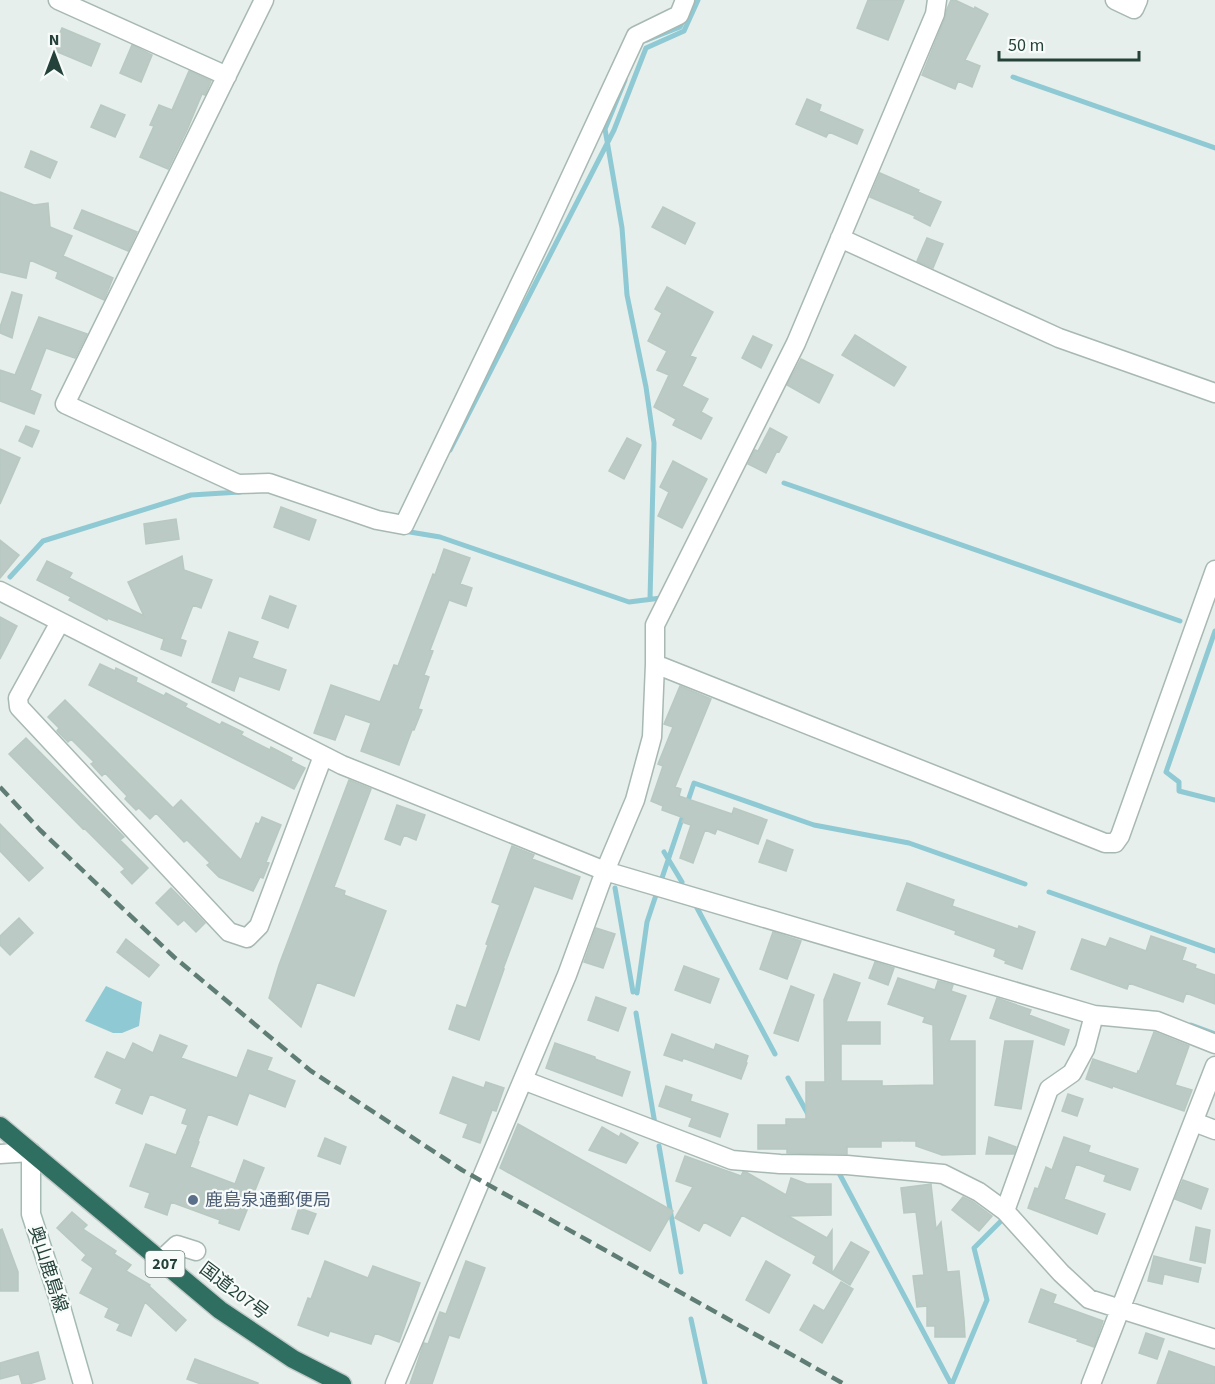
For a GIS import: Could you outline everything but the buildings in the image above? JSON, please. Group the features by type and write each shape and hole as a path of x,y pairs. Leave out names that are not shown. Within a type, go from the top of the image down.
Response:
{"highway":[{"name":"国道207号","path":"0,1126 230,1316 293,1359 342,1384"}],"street":[{"path":"58,0 228,76"},
{"path":"264,0 65,404 238,484 269,483 377,520 404,525 636,36 679,15 685,0"},
{"path":"395,1384 567,975 605,871 635,800 652,737 655,625 796,343 935,15 937,0"},
{"path":"1115,0 1134,9 1138,0"},
{"path":"840,238 1059,338 1215,393"},
{"path":"655,664 1105,843 1115,843 1120,836 1215,570"},
{"path":"0,591 342,765 605,871 1094,1015 1157,1021 1215,1044"},
{"path":"60,621 18,698 19,707 229,932 247,938 259,926 323,756"},
{"path":"1005,1211 1049,1089 1072,1073 1085,1049 1094,1015"},
{"path":"1091,1384 1215,1066"},
{"path":"523,1080 732,1160 780,1164 847,1165 943,1174 979,1192 1005,1211 1061,1273 1089,1299 1215,1339"},
{"path":"1194,1122 1215,1130"},
{"path":"0,1154 31,1152"},
{"name":"奥山鹿島線","path":"31,1152 31,1214 83,1384"},
{"path":"161,1260 177,1245 196,1251"}],"water":[{"path":"106,986 142,1002 139,1026 122,1033 113,1033 85,1021"}],"waterway":[{"path":"450,450 614,130 646,48 684,31 698,0"},
{"path":"647,40 680,27 684,18"},
{"path":"1013,77 1215,148"},
{"path":"625,80 605,129 622,228 627,295 646,387 654,443 650,599"},
{"path":"784,483 1180,621"},
{"path":"10,577 43,541 191,495 240,492"},
{"path":"404,531 440,537 629,602 662,597"},
{"path":"1215,631 1166,772 1179,782 1179,791 1215,800"},
{"path":"662,878 694,783 814,825 909,843 1025,884"},
{"path":"664,852 682,882"},
{"path":"615,888 633,992"},
{"path":"1049,892 1215,951"},
{"path":"637,993 647,922 656,895"},
{"path":"696,906 775,1054"},
{"path":"636,1013 655,1124"},
{"path":"1191,1025 1215,1034"},
{"path":"788,1078 809,1116"},
{"path":"659,1146 681,1272"},
{"path":"839,1173 951,1384"},
{"path":"952,1384 987,1300 974,1248 1003,1219"},
{"path":"691,1319 705,1384"}],"railway":[{"path":"0,787 40,830 174,957 311,1071 462,1170 844,1384"}],"place":[{"name":"鹿島泉通郵便局","path":"193,1200"}]}
